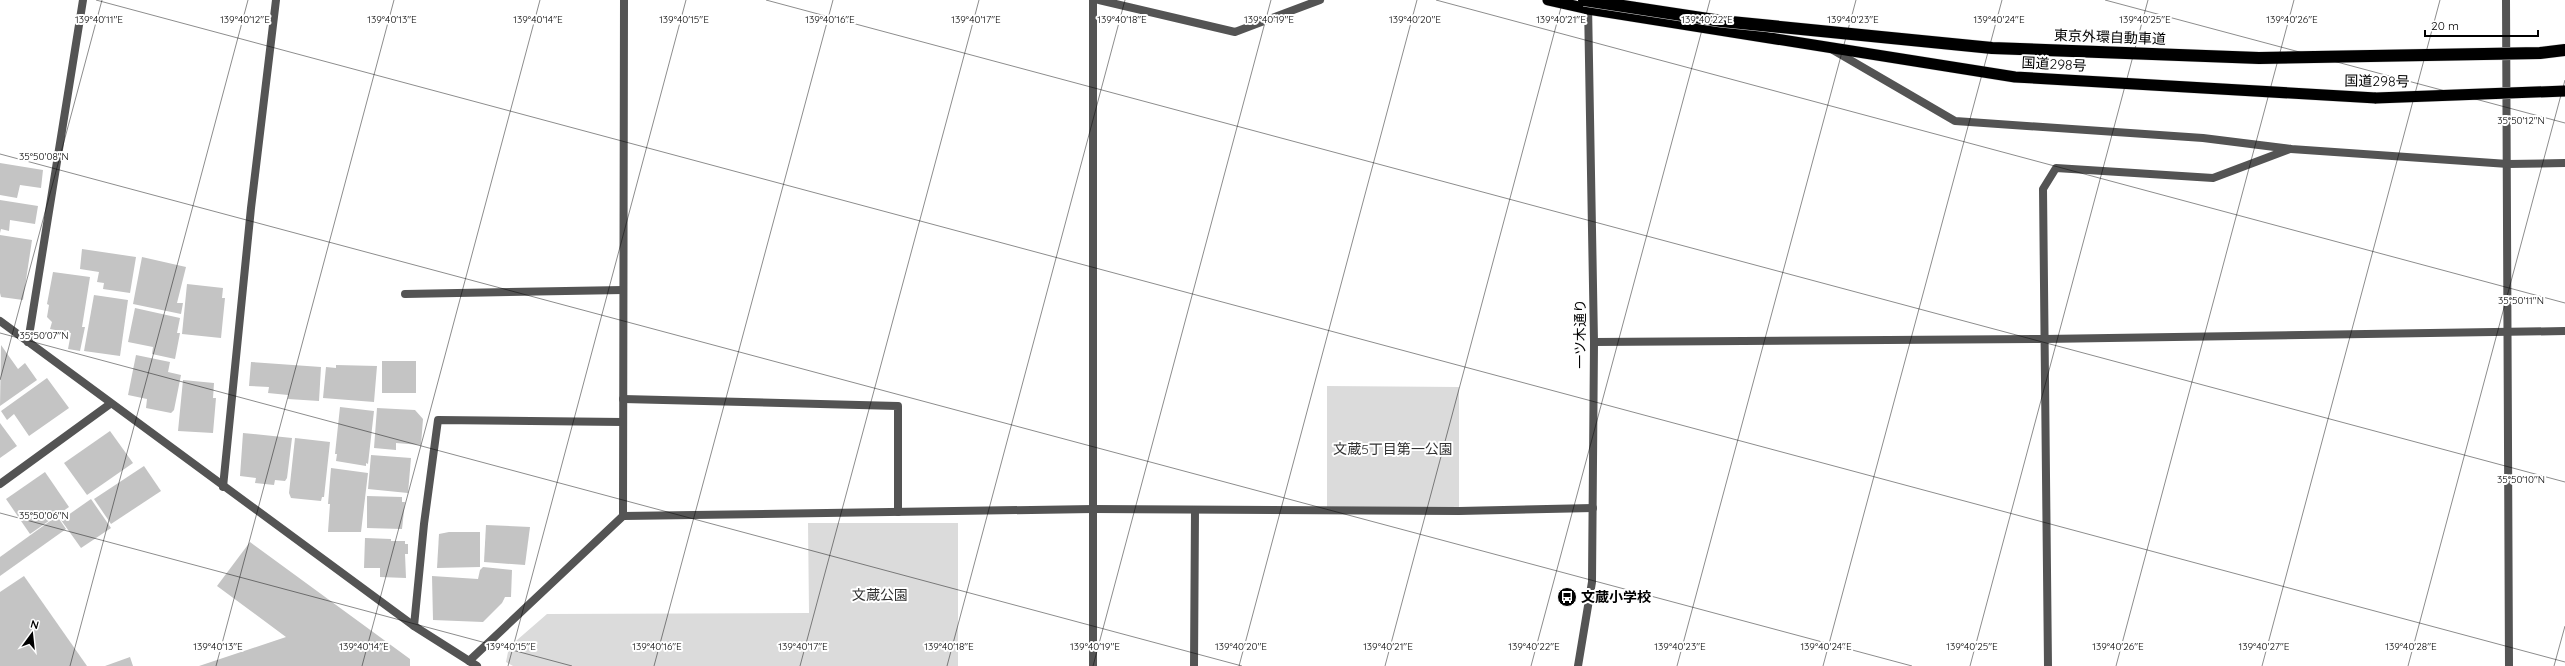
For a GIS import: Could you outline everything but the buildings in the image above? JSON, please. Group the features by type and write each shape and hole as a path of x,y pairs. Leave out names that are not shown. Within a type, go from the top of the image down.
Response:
{"highway":[{"name":"国道298号","path":"1548,0 1587,3 1832,49 2015,77 2376,98 2565,91"},
{"name":"東京外環自動車道","path":"1587,3 1721,21 1992,48 2259,58 2540,53 2565,50"}],"street":[{"path":"28,342 83,0"},
{"path":"223,487 251,208 276,0"},
{"path":"623,516 624,0"},
{"path":"1093,0 1093,666"},
{"path":"1099,0 1235,32 1320,0"},
{"path":"2506,0 2509,332 2509,666"},
{"name":"一ツ木通り","path":"1578,666 1592,582 1594,342 1587,3"},
{"path":"1832,49 1955,121 2203,138 2291,149 2508,164 2565,163"},
{"path":"2048,666 2043,189 2056,168 2213,178 2291,149"},
{"path":"405,294 623,290"},
{"path":"1,324 28,342 110,404 414,626 478,666"},
{"path":"1594,342 2044,340 2565,331"},
{"path":"623,399 898,406 898,512"},
{"path":"0,484 110,404"},
{"path":"414,626 424,524 438,420 623,422"},
{"path":"462,666 623,516 1093,509 1459,511 1593,508"},
{"path":"1194,666 1195,510"}],"green space":[{"name":"文蔵5丁目第一公園","path":"1327,386 1459,387 1459,511 1327,510"},
{"name":"文蔵公園","path":"808,523 958,523 958,666 513,666 506,662 509,647 547,614 809,613"}],"place":[{"name":"文蔵小学校","path":"1567,597"}]}
